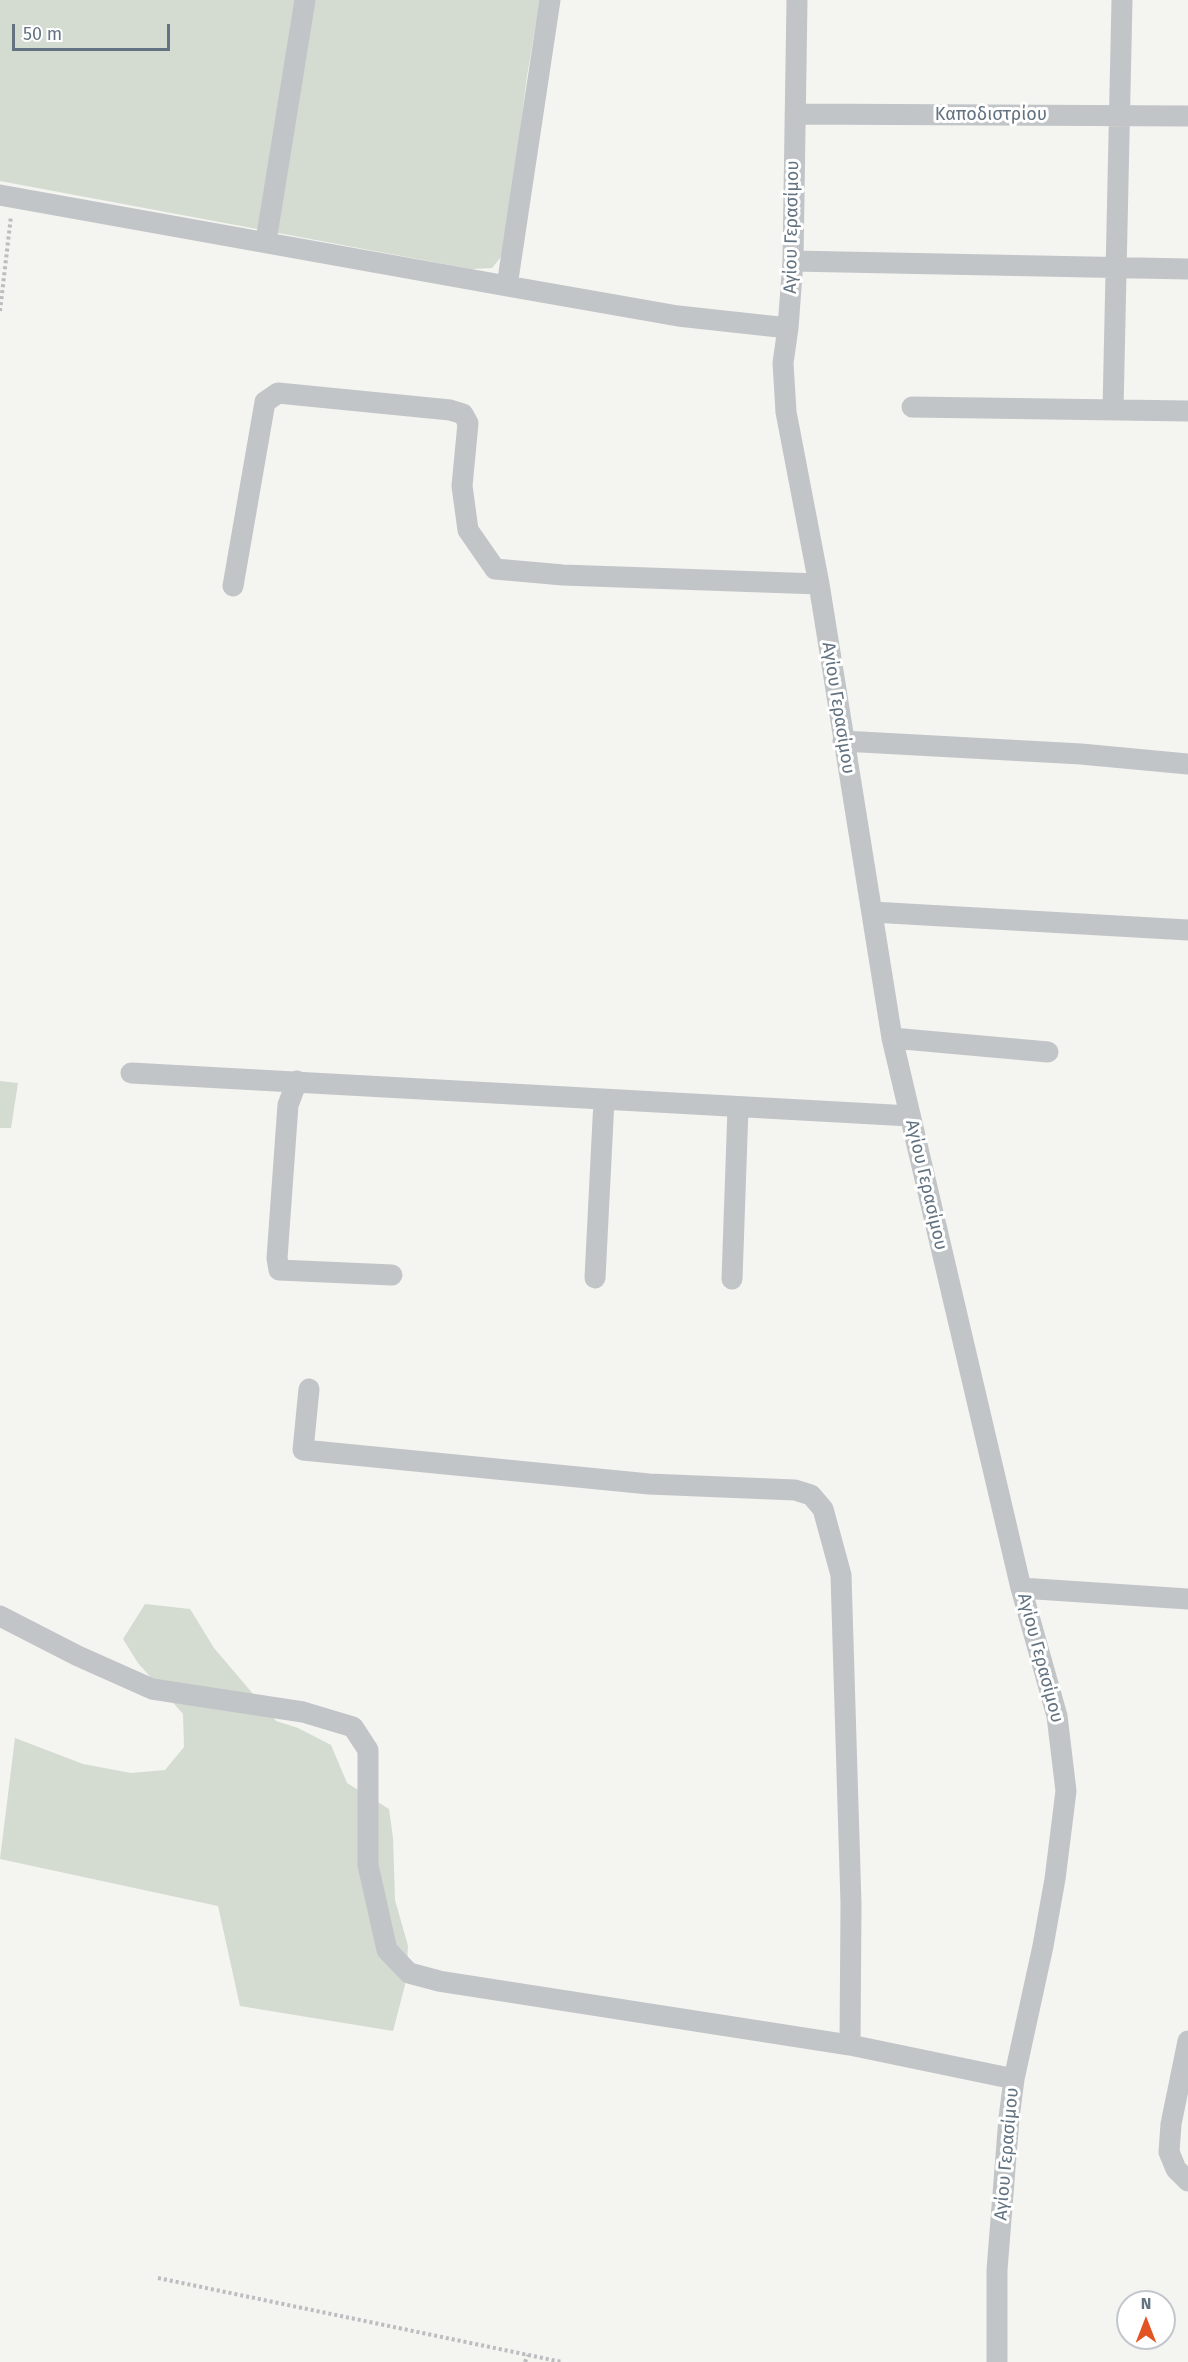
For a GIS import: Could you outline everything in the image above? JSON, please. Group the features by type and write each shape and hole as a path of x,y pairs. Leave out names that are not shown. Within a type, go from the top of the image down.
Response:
{"street":[{"path":"266,242 305,0"},
{"path":"507,286 550,0"},
{"name":"Αγίου Γερασίμου","path":"797,0 793,261 783,363 786,412 819,584 892,1038 1021,1588 1057,1716 1066,1791 1047,1923 1014,2079 1009,2118 997,2270 997,2362"},
{"path":"1113,410 1122,0"},
{"name":"Καποδιστρίου","path":"795,114 1188,116"},
{"path":"6,196 678,316 788,328"},
{"path":"793,261 1188,269"},
{"path":"233,586 265,402 278,393 450,410 463,414 468,423 462,486 468,531 495,569 563,575 819,584"},
{"path":"912,406 1188,411"},
{"path":"843,741 1081,754 1188,764"},
{"path":"872,912 1188,930"},
{"path":"892,1038 1048,1052"},
{"path":"131,1073 910,1116"},
{"path":"297,1082 288,1105 277,1258 279,1269 392,1275"},
{"path":"595,1278 604,1100"},
{"path":"732,1279 738,1108"},
{"path":"309,1389 303,1450 649,1484 795,1490 811,1495 823,1509 841,1575 851,1904 850,2045"},
{"path":"1021,1588 1188,1599"},
{"path":"0,1616 78,1656 152,1689 303,1712 353,1727 368,1750 368,1865 387,1950 409,1973 439,1981 850,2045 1014,2079"},
{"path":"1188,2041 1171,2124 1170,2152 1176,2169 1188,2181"}],"path":[{"path":"0,311 6,196"},
{"path":"158,2278 562,2362"},
{"path":"525,2362 528,2355"}],"shaded area":[{"path":"0,0 540,0 527,76 505,252 492,268 471,269 0,181"},
{"path":"0,1081 18,1083 11,1128 0,1128"},
{"path":"145,1604 190,1609 214,1648 276,1721 298,1728 331,1745 347,1783 389,1809 393,1838 395,1900 408,1946 406,1981 393,2031 240,2006 218,1906 0,1859 15,1738 83,1764 131,1773 165,1770 184,1747 183,1714 138,1663 123,1639"}]}
